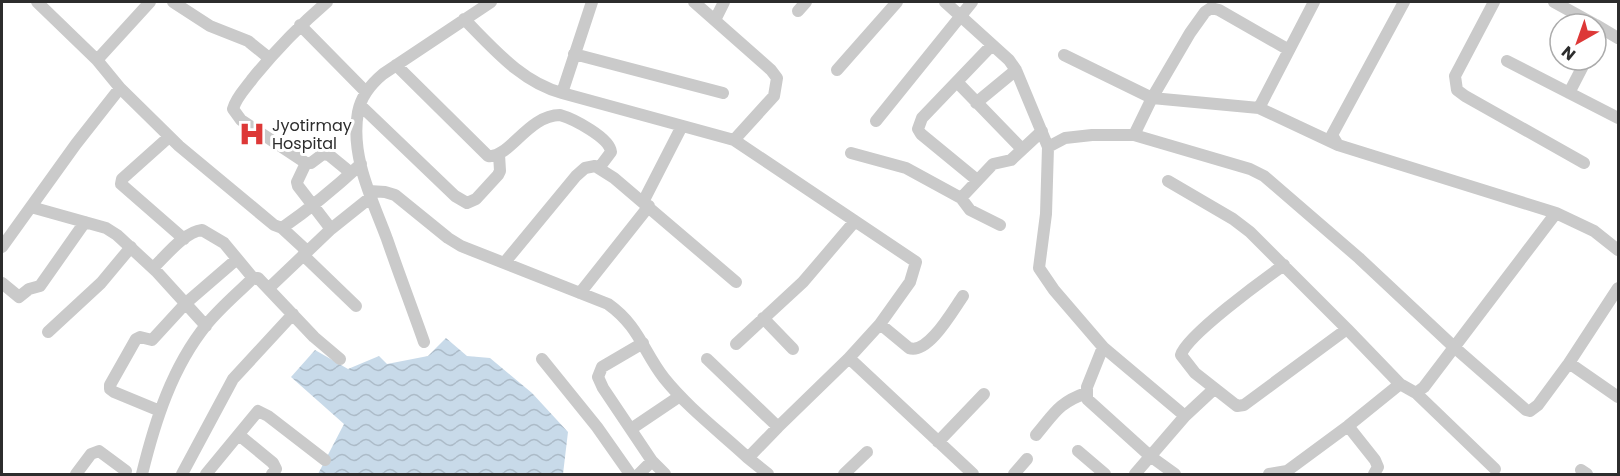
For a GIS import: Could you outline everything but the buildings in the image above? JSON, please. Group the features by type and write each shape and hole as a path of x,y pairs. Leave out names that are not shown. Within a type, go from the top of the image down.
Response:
{"street":[{"path":"37,2 97,60 120,88 169,137 267,221 282,228 356,306"},
{"path":"97,60 150,2"},
{"path":"173,2 210,26 248,41 269,58"},
{"path":"327,2 300,25 269,58 237,99 234,113 306,163 311,163 323,154 351,173"},
{"path":"424,342 361,164 356,131 360,105 371,84 491,2"},
{"path":"562,93 592,2"},
{"path":"694,2 771,70 777,78 774,96 734,141"},
{"path":"715,20 724,2"},
{"path":"837,70 897,2"},
{"path":"945,2 1009,60 1016,70 1048,147 1047,203 1039,268 1054,290 1102,347 1185,416"},
{"path":"876,121 972,2"},
{"path":"1259,108 1314,2"},
{"path":"1338,145 1332,135 1404,2"},
{"path":"1494,2 1455,76 1457,90 1584,163"},
{"path":"1554,2 1572,12"},
{"path":"1134,135 1152,98 1190,33 1205,12 1211,8 1219,10 1289,50"},
{"path":"464,19 537,85 734,141 916,262 910,282 880,324 748,458"},
{"path":"300,25 366,92"},
{"path":"978,180 921,134 918,129 922,118 992,45"},
{"path":"574,54 723,93"},
{"path":"1064,55 1152,98 1259,108 1338,145 1556,213 1594,231 1618,250"},
{"path":"1507,62 1618,118"},
{"path":"396,65 483,152 493,157 538,120 560,115 609,144 611,152 599,168"},
{"path":"976,103 1016,70"},
{"path":"1569,93 1580,72"},
{"path":"957,82 1021,148"},
{"path":"2,247 76,144 120,88"},
{"path":"360,105 455,196 467,203 476,199 498,175 500,171 499,154"},
{"path":"580,293 646,204 682,126"},
{"path":"961,198 993,164 1011,160 1021,148 1042,131"},
{"path":"1048,147 1065,138 1092,135 1134,135 1239,165 1264,176 1359,258 1454,347 1526,410 1530,411 1538,405 1569,363 1618,288"},
{"path":"169,137 122,179 121,184 184,239"},
{"path":"851,153 906,168 961,198 965,207 1000,225"},
{"path":"306,163 297,182 331,229"},
{"path":"282,228 313,206 361,164"},
{"path":"505,262 581,171 589,167 599,168 646,204 736,282"},
{"path":"1168,181 1233,219 1284,265 1400,384 1416,393 1495,469"},
{"path":"269,288 370,194 385,192 394,195 448,238 477,253 608,304 623,314 662,375 680,396 768,474"},
{"path":"31,207 106,228 153,268 206,326"},
{"path":"1416,393 1424,387 1556,213"},
{"path":"736,344 802,282 855,221"},
{"path":"2,283 19,297 29,289 40,286 85,222"},
{"path":"153,268 184,239 198,230 207,231 224,243 253,278 258,278 269,288 340,359"},
{"path":"48,332 94,290 131,247"},
{"path":"160,411 114,392 110,387 134,341 138,337 152,340 186,303 237,259"},
{"path":"1284,265 1227,308 1182,350 1183,359 1195,373 1237,406 1244,405 1347,329"},
{"path":"76,474 91,454 99,451 124,473 143,471 160,411 177,373 206,326 253,278"},
{"path":"880,324 909,348 920,349 936,333 963,296"},
{"path":"182,474 233,379 293,314"},
{"path":"763,318 793,349"},
{"path":"643,343 602,367 598,377 652,461 665,474"},
{"path":"1102,347 1086,393 1087,399 1150,456 1175,474"},
{"path":"849,358 973,474"},
{"path":"542,359 597,427 630,474"},
{"path":"707,359 778,427"},
{"path":"1569,363 1618,398"},
{"path":"1269,474 1287,471 1400,384"},
{"path":"1135,474 1185,416 1214,389"},
{"path":"1036,435 1062,404 1068,399 1086,393"},
{"path":"938,442 984,394"},
{"path":"631,429 680,396"},
{"path":"211,472 255,412 261,412 325,460"},
{"path":"1348,426 1375,460 1378,467 1374,474"},
{"path":"238,435 273,463 276,469 272,474"},
{"path":"1078,451 1105,474"},
{"path":"844,474 867,452"},
{"path":"1014,474 1027,459"},
{"path":"639,474 652,461"}],"water":[{"path":"446,338 467,356 490,358 532,393 568,432 563,474 318,474 344,424 291,377 315,350 348,369 379,356 387,364 428,356"}],"place":[{"name":"Jyotirmay Hospital","path":"252,134"}]}
